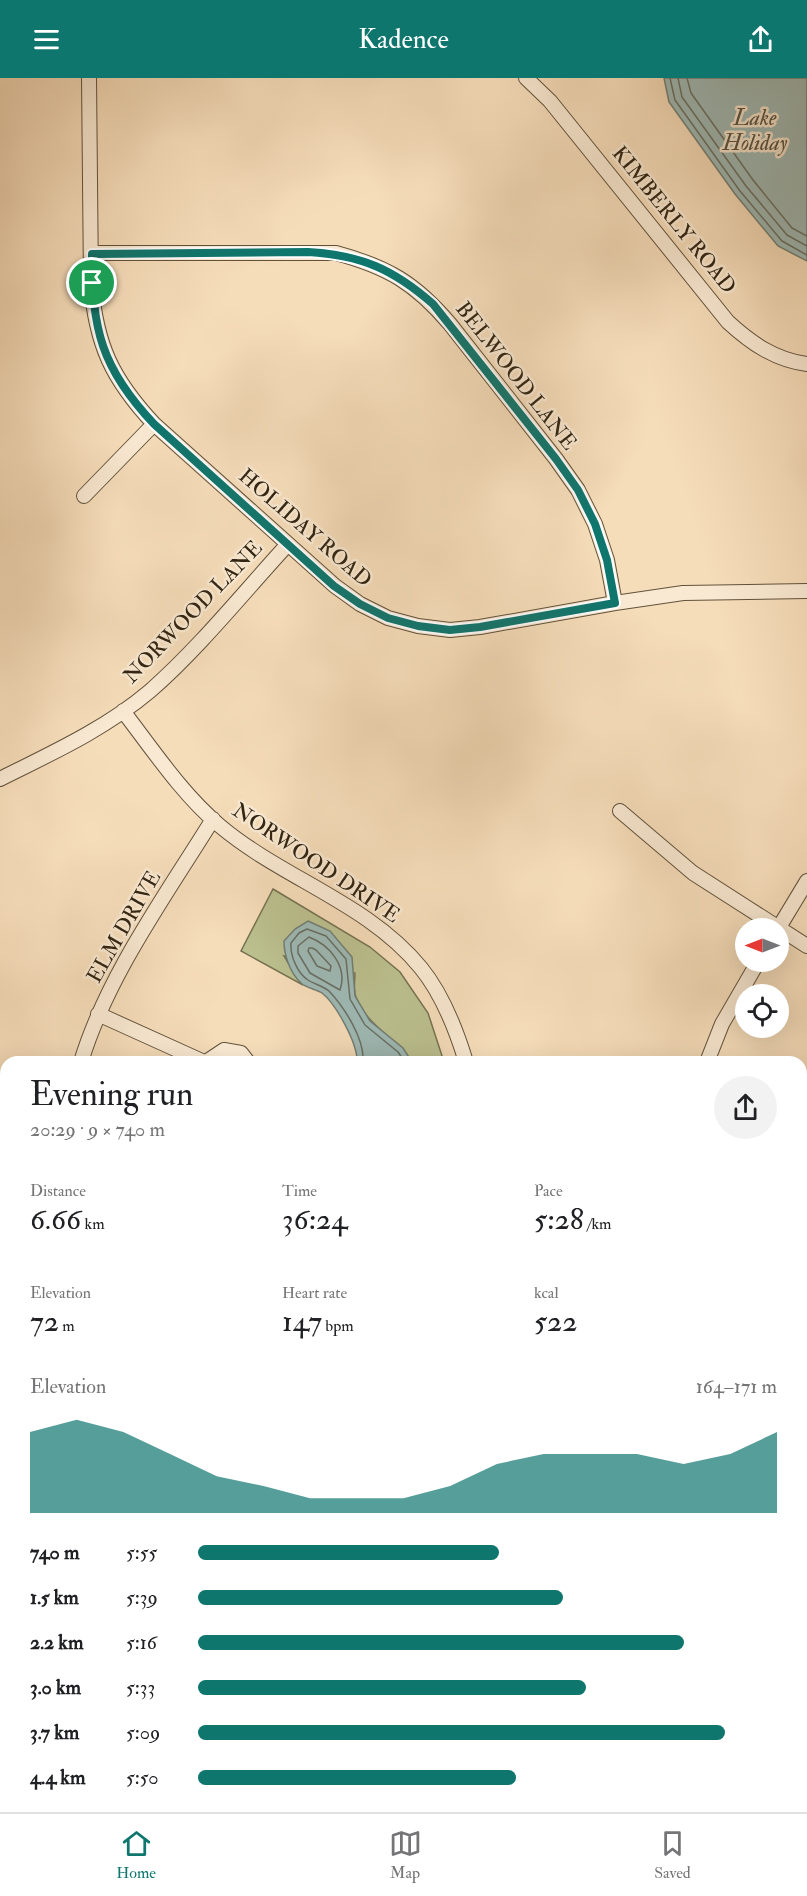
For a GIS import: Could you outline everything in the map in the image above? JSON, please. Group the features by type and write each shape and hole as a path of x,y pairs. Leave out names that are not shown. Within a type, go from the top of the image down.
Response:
{"street":[{"name":"HOLIDAY ROAD","path":"89,78 94,315 102,345 115,375 126,392 154,424 334,586 360,604 388,618 418,626 450,630 683,593 807,591"},
{"name":"KIMBERLY ROAD","path":"526,78 550,101 728,322 749,340 773,355 807,364"},
{"name":"BELWOOD LANE","path":"92,254 336,254 388,271 412,285 450,324 578,490 595,524 607,560 615,603"},
{"path":"84,496 154,424"},
{"name":"NORWOOD LANE","path":"0,779 62,750 123,711 149,691 188,653 288,544"},
{"name":"NORWOOD DRIVE","path":"123,711 193,800 213,819 248,847 371,921 398,943 422,968 441,998 456,1030 464,1056"},
{"path":"620,811 693,873 762,918"},
{"name":"ELM DRIVE","path":"83,1056 98,1014 128,958 213,819"},
{"path":"785,918 807,881"},
{"path":"789,935 807,946"},
{"path":"709,1056 722,1024 752,972"},
{"path":"98,1014 192,1056"},
{"path":"214,1056 224,1050 241,1053 243,1056"}],"green space":[{"path":"273,889 370,947 400,972 428,1013 442,1056 407,1056 374,1024 361,1007 356,997 355,973 284,956 301,984 241,951"}],"water":[{"name":"Lake Holiday","path":"664,78 807,78 807,261 778,246 735,194 669,102"},
{"path":"308,921 330,931 352,957 355,996 370,1021 403,1048 408,1056 356,1056 350,1035 334,1006 322,993 301,983 288,964 284,941 295,929"}],"route":[{"path":"308,252 336,254 363,261 388,271 412,285 450,324 578,490 595,524 607,560 615,603 480,627 450,630 418,626 388,618 360,604 334,586 154,424 132,400 115,375 102,345 94,315 92,283 92,254 308,252"}]}
